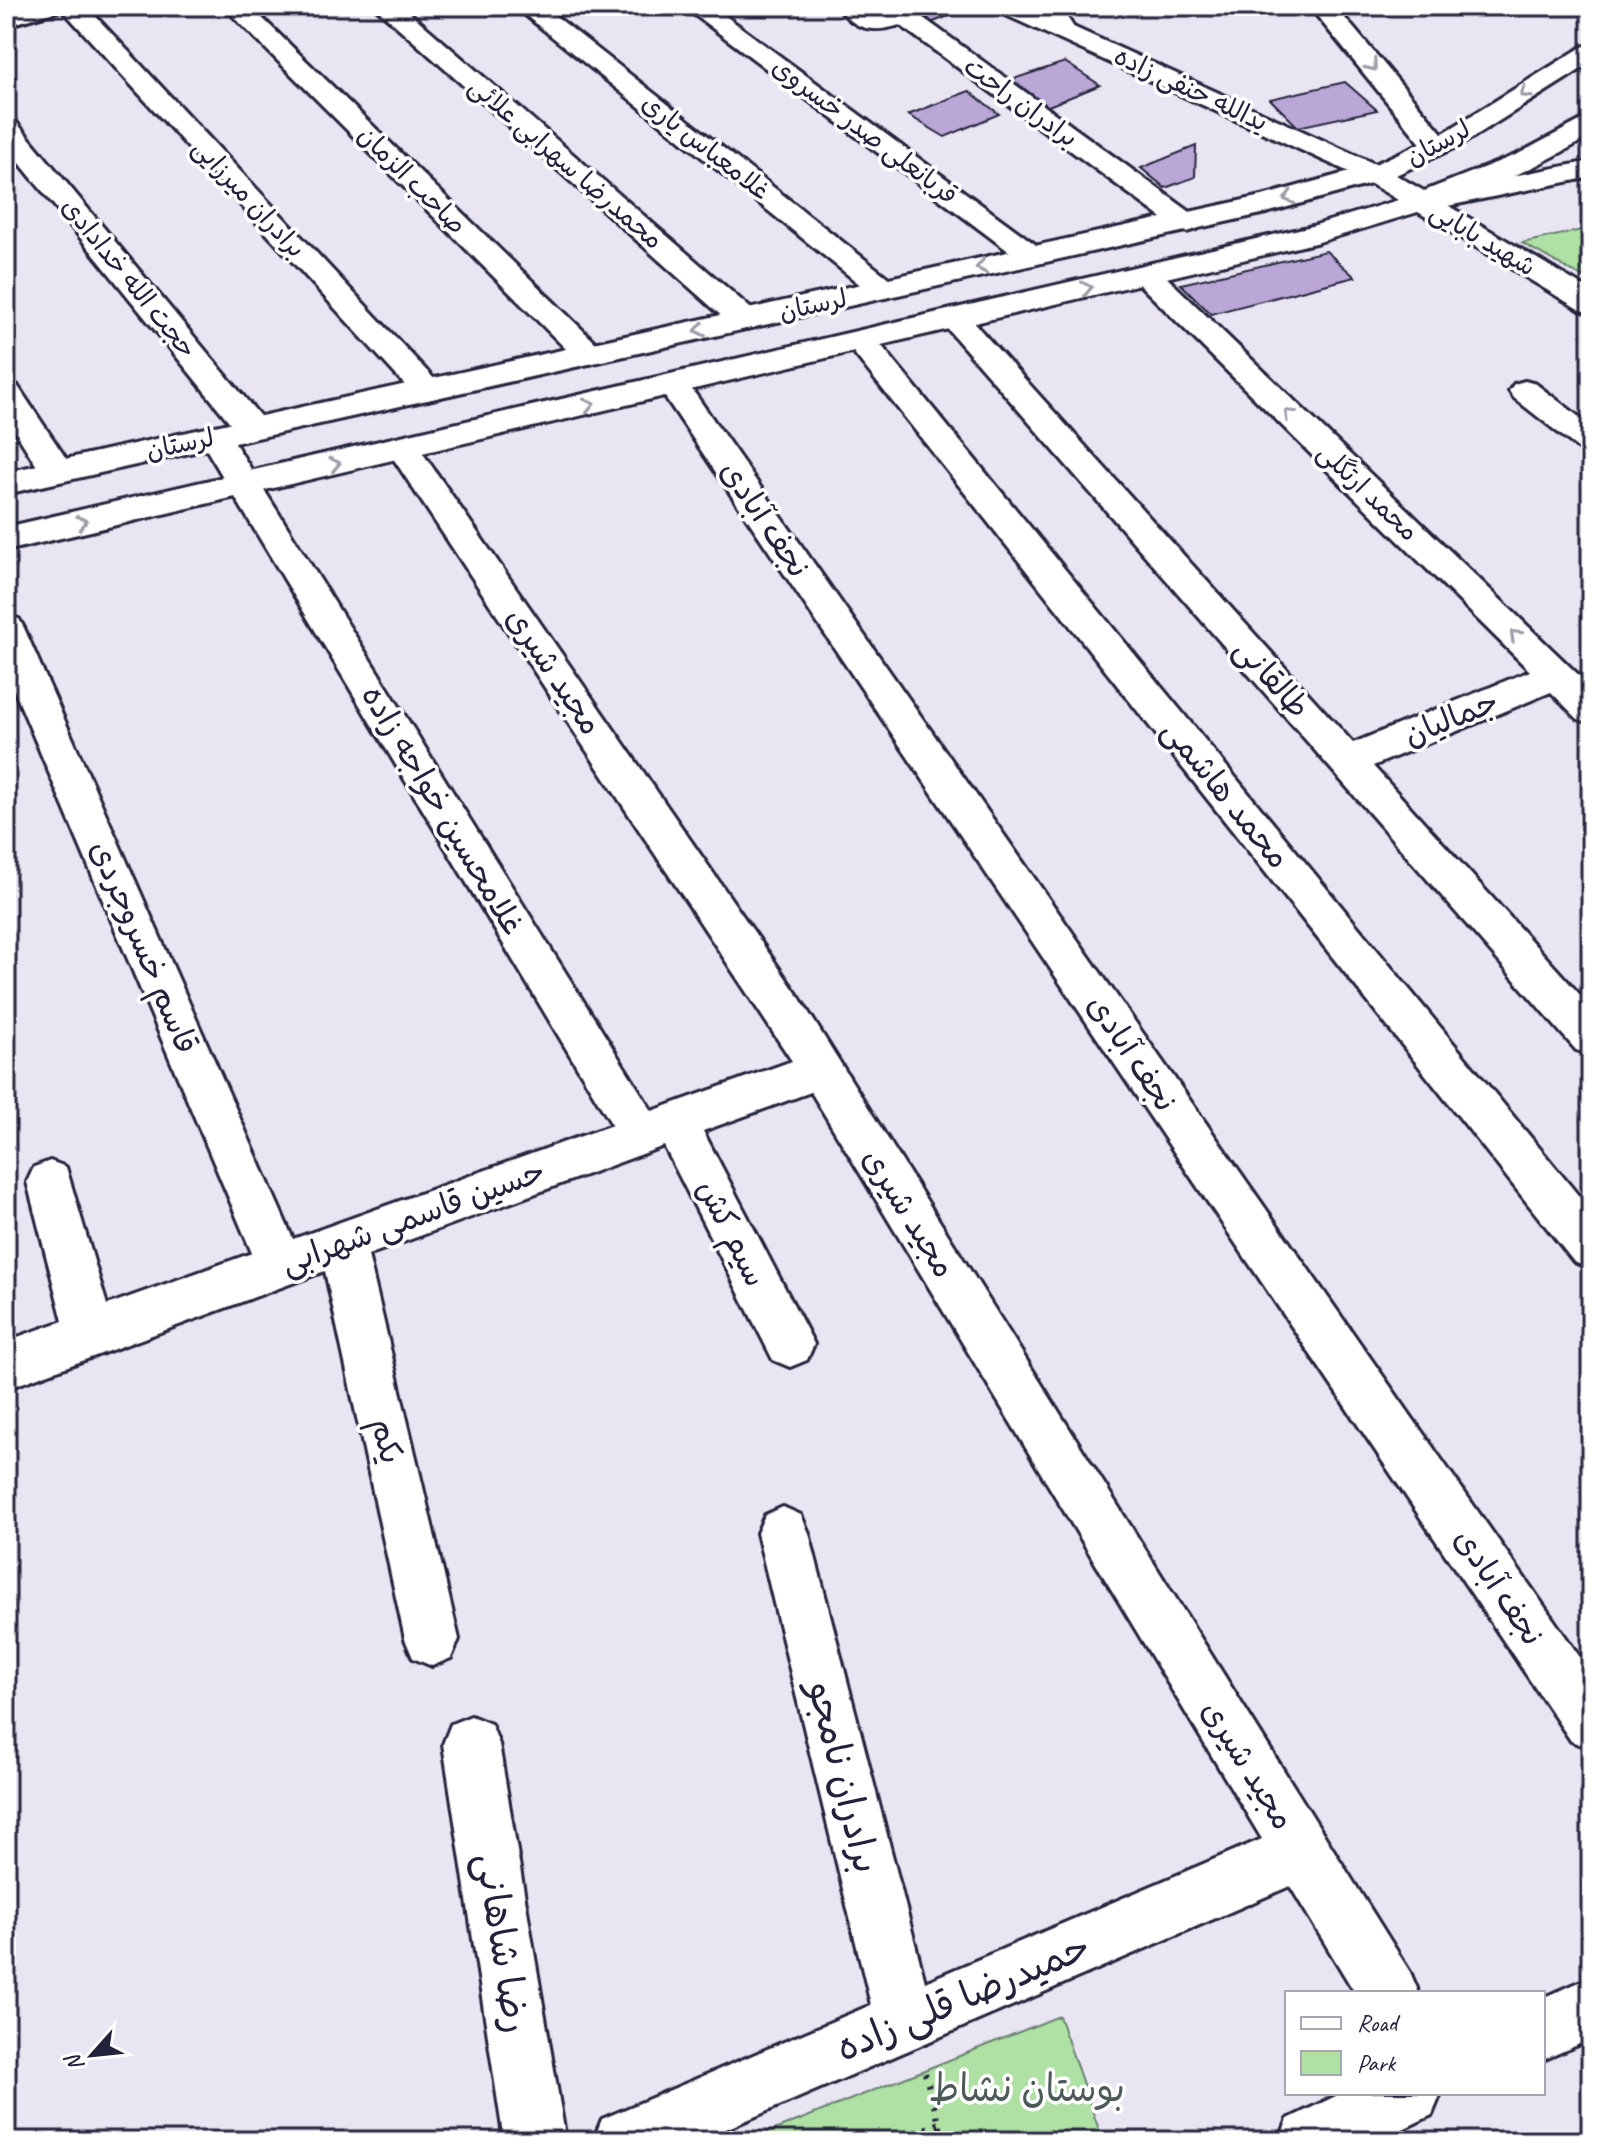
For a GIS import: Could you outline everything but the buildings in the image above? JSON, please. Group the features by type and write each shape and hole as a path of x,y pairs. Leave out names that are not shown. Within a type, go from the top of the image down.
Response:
{"street":[{"path":"12,6 45,7"},
{"name":"برادران میرزایی","path":"72,6 427,390"},
{"name":"صاحب الزمان","path":"236,6 589,354"},
{"name":"محمدرضا سهرابی علائی","path":"387,6 745,320"},
{"name":"غلامعباس یاری","path":"527,6 884,289"},
{"name":"قربانعلی صدر خسروی","path":"696,6 1033,256"},
{"path":"850,6 876,24 932,6"},
{"name":"یدالله حنفی زاده","path":"1006,6 1375,174"},
{"path":"1047,6 1063,31"},
{"path":"1322,6 1437,145"},
{"path":"6,18 45,7"},
{"name":"برادران راحت","path":"903,15 1187,223"},
{"name":"لرستان","path":"6,483 1187,223 1375,174 1483,120 1591,52"},
{"name":"لرستان","path":"6,539 403,449 1319,233 1423,202 1566,140 1591,123"},
{"name":"حجت الله خدادادی","path":"6,128 252,428"},
{"path":"1423,202 1591,169"},
{"name":"شهید بابایی","path":"1375,174 1591,304"},
{"name":"محمد ارتگلی","path":"1146,274 1591,709"},
{"name":"طالقانی","path":"954,319 1591,1037"},
{"name":"محمد هاشمی","path":"861,341 1591,1247"},
{"name":"نجف آبادی","path":"673,385 1591,1721"},
{"path":"1525,391 1591,442"},
{"path":"6,392 57,471"},
{"name":"غلامحسین خواجه زاده","path":"215,437 658,1128"},
{"name":"مجید شیری","path":"403,449 821,1069 1388,1991"},
{"name":"قاسم خسروجردی","path":"6,628 281,1265"},
{"name":"جمالیان","path":"1346,761 1556,675"},
{"name":"حسین قاسمی شهرابی","path":"6,1365 821,1069"},
{"name":"سیم کش","path":"658,1128 790,1344"},
{"path":"50,1182 91,1334"},
{"name":"یکم","path":"342,1243 432,1639"},
{"name":"برادران نامجو","path":"783,1533 905,2022"},
{"name":"رضا شاهانی","path":"471,1744 535,2141"},
{"name":"حمیدرضا قلی زاده","path":"624,2141 1301,1852"},
{"path":"1545,2029 1591,2007"},
{"path":"1310,2141 1406,2095"}],"path":[{"path":"905,2022 924,2070 944,2141"},
{"path":"895,2141 939,2123"}],"green space":[{"path":"1591,228 1591,282 1522,243"},
{"name":"بوستان نشاط","path":"1059,2016 1103,2141 747,2141 777,2129"}]}
